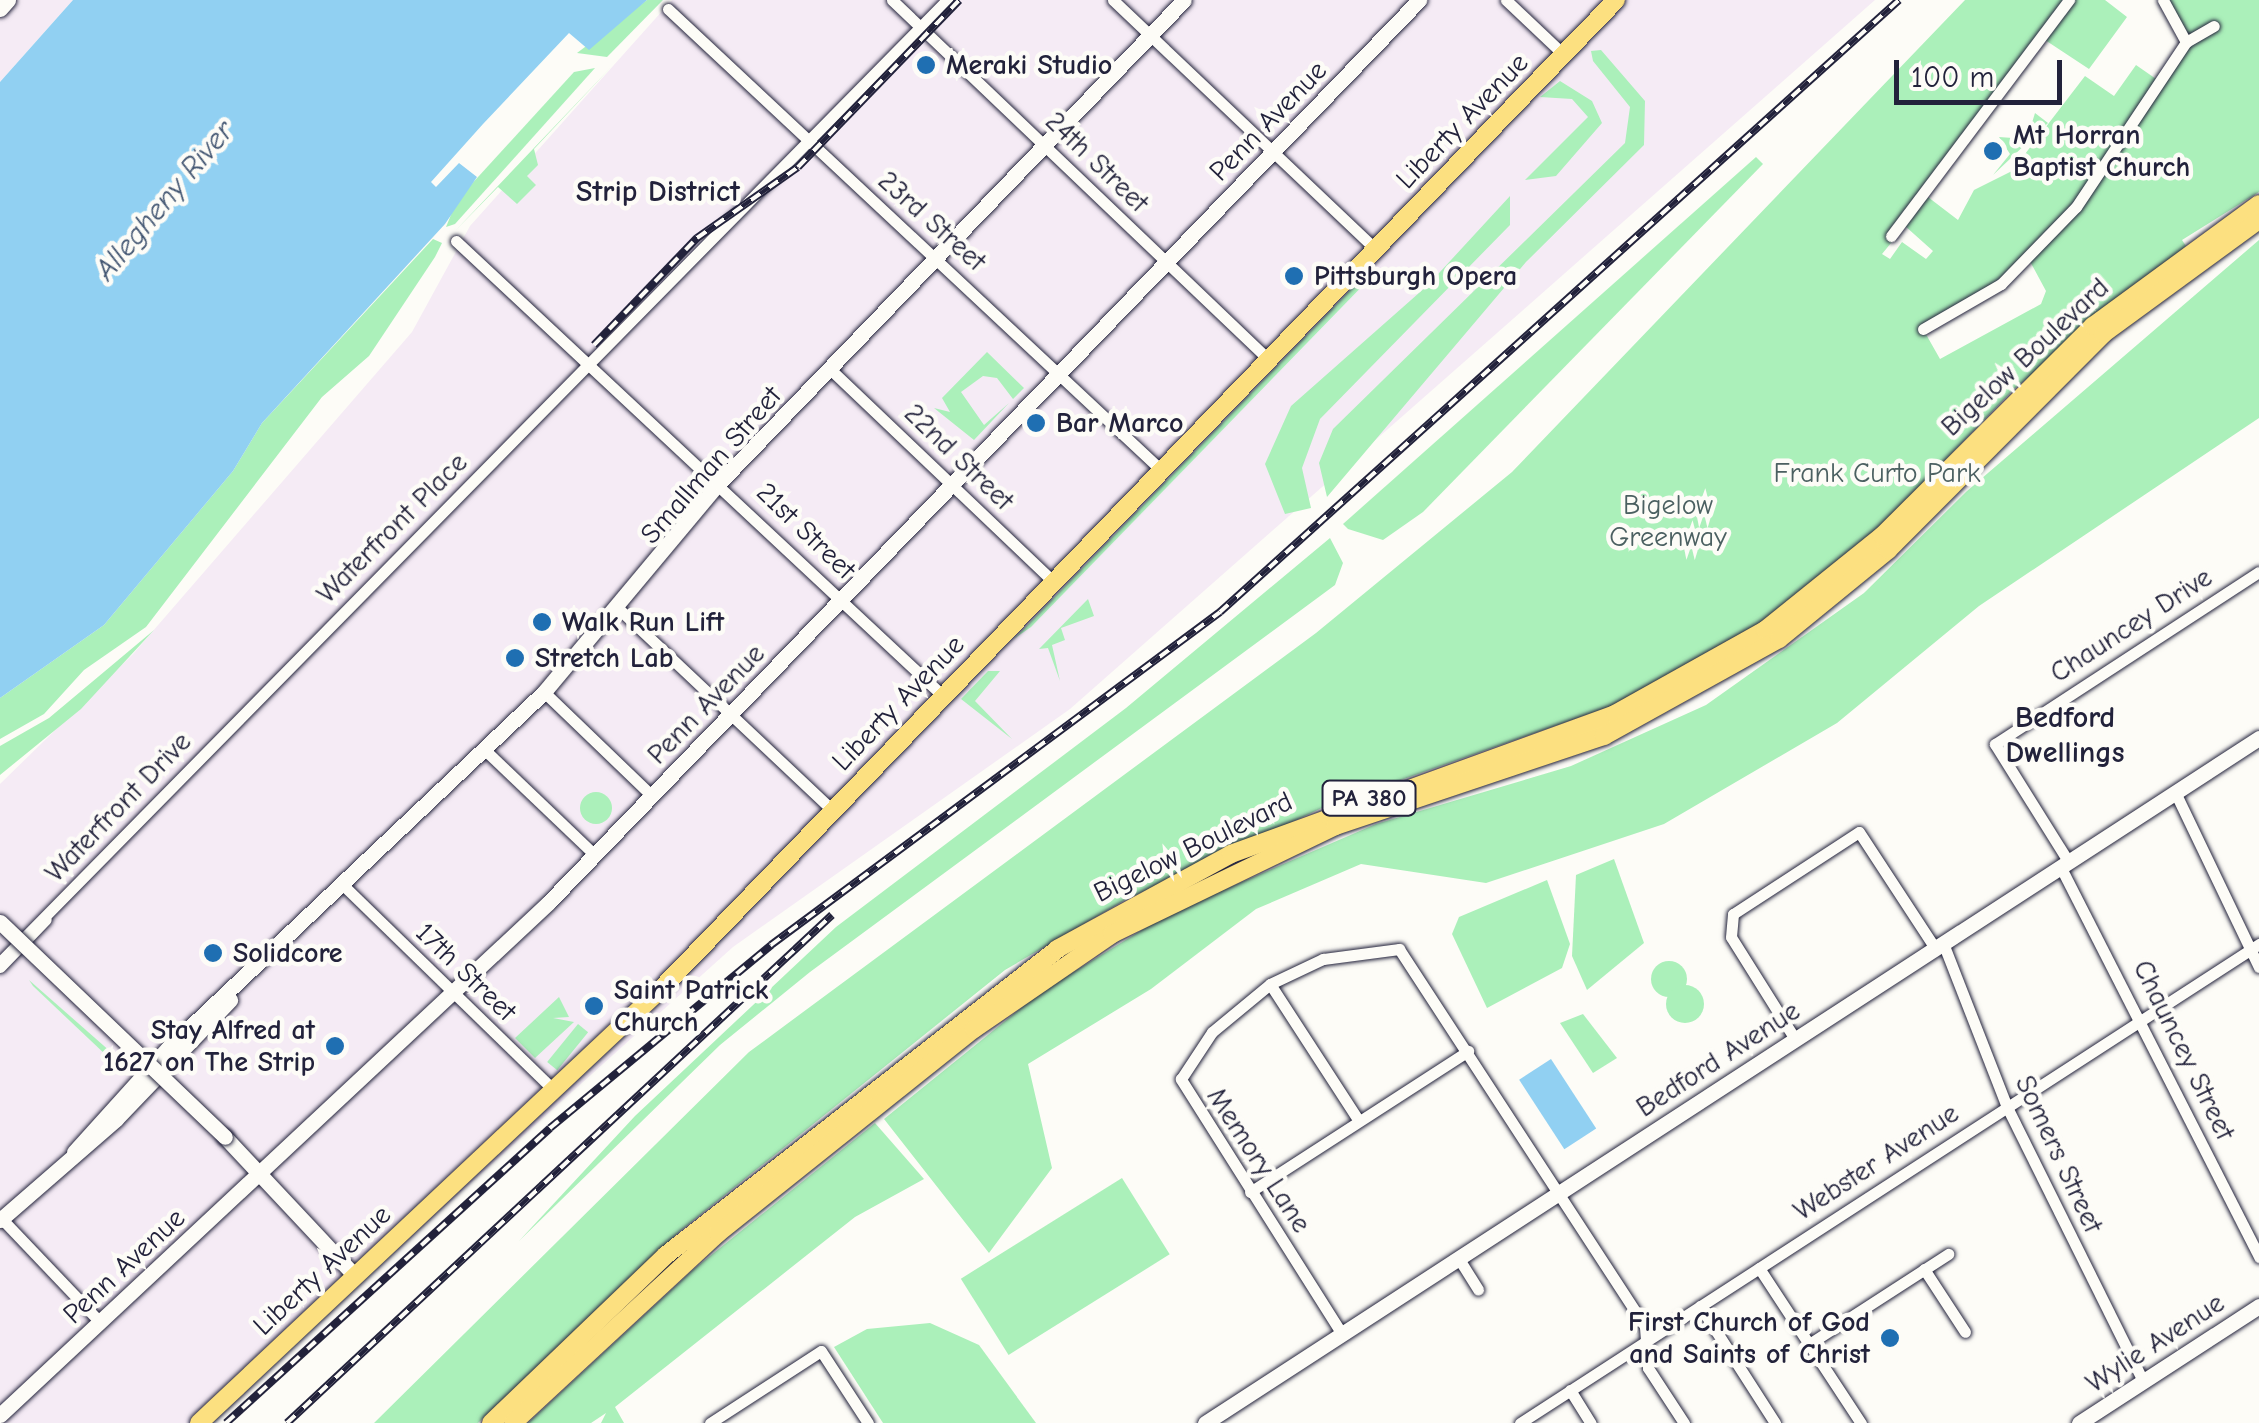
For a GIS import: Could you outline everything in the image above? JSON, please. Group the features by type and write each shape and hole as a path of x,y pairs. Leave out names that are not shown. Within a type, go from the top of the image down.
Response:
{"main road":[{"name":"Liberty Avenue","path":"199,1423 554,1090 833,811 1616,0"},
{"name":"Bigelow Boulevard","path":"491,1423 692,1233 958,1020 1074,939 1306,822 1615,714 1765,630 1882,536 2093,326 2259,204"},
{"name":"Bigelow Boulevard","path":"513,1423 718,1232 974,1028 1112,934 1334,826 1604,736 1779,639 1888,550 2103,334 2259,220"}],"street":[{"path":"0,9 8,0"},
{"name":"24th Street","path":"892,0 1268,359"},
{"name":"Waterfront Place","path":"226,731 595,362 947,0"},
{"path":"1113,0 1376,250"},
{"name":"Smallman Street","path":"1,1218 74,1152 168,1048 346,888 544,692 619,609 720,483 1184,0"},
{"name":"Penn Avenue","path":"0,1415 595,855 1419,0"},
{"path":"1506,0 1564,55"},
{"path":"1891,236 2070,0"},
{"path":"2162,0 2186,42"},
{"name":"23rd Street","path":"668,9 1161,470"},
{"path":"1922,329 2000,284 2076,207 2186,42 2214,26"},
{"name":"21st Street","path":"456,241 595,362 944,696"},
{"name":"22nd Street","path":"829,368 1054,582"},
{"name":"Chauncey Drive","path":"2064,864 1995,744 2259,572"},
{"path":"619,609 833,811"},
{"path":"544,692 652,796"},
{"name":"Waterfront Drive","path":"0,964 226,731"},
{"name":"Bedford Avenue","path":"1210,1422 2259,738"},
{"path":"486,750 595,855"},
{"path":"2175,792 2255,946 2259,967"},
{"name":"Somers Street","path":"1796,1038 1728,927 1733,914 1860,832 1940,945 2007,1107 2143,1382"},
{"name":"Chauncey Street","path":"2064,864 2259,1258"},
{"name":"17th Street","path":"346,888 554,1090"},
{"path":"0,922 225,1137 356,1276"},
{"name":"Webster Avenue","path":"1520,1423 2255,946"},
{"name":"Memory Lane","path":"1342,1334 1181,1079 1212,1032 1270,984 1323,959 1398,949 1559,1192 1646,1341 1648,1368 1684,1423"},
{"path":"1270,984 1359,1122"},
{"path":"1250,1192 1468,1051"},
{"path":"1,1218 100,1322"},
{"path":"1810,1344 1948,1254"},
{"path":"1458,1259 1478,1289"},
{"path":"1759,1268 1861,1423"},
{"path":"1924,1269 1965,1332"},
{"path":"1700,1306 1776,1423"},
{"name":"Wylie Avenue","path":"2087,1421 2259,1306"},
{"path":"710,1423 821,1352 868,1423"},
{"path":"1570,1390 1592,1423"}],"shaded area":[{"path":"0,0 73,0 0,82"},
{"path":"672,0 1875,0 1070,709 733,947 204,1423 0,1423 0,784 133,654 412,332 470,226"}],"green space":[{"path":"647,0 663,0 607,57 577,53"},
{"path":"1965,0 2105,0 2127,17 2089,69 2042,38 1924,194 1958,220 1974,190 2012,171 2085,76 2114,96 2136,65 2159,81 2186,42 2163,0 2259,0 2259,192 2182,240 2186,246 2013,390 1867,541 1736,642 1626,701 1324,807 1125,900 1005,970 680,1231 478,1423 374,1423 749,1052 1316,633 1512,472","holes":["1905,226 1933,251 1926,259 1902,242 1890,259 1882,254","2026,254 2046,291 2041,304 1940,359 1923,329 2001,284"]},
{"path":"1601,50 1645,101 1644,145 1526,262 1327,497 1319,463 1333,429 1625,143 1630,107 1593,61 1591,51"},
{"path":"614,64 534,149 538,165 527,176 536,185 517,204 498,187 455,231"},
{"path":"595,68 455,224 446,227 457,200 574,72"},
{"path":"1560,81 1592,101 1602,123 1556,176 1525,180 1588,117 1572,99 1540,97"},
{"path":"2035,113 2048,123 1993,175 2010,154 1999,137 2027,139"},
{"path":"1756,157 1763,164 1423,512 1383,540 1343,524"},
{"path":"1510,196 1510,225 1320,419 1302,468 1311,508 1285,514 1265,464 1291,406 1428,285"},
{"path":"433,239 442,243 435,257 369,356 322,397 146,627 84,670 44,714 0,739 0,698 104,625 233,471 262,423"},
{"path":"2259,240 2259,418 1979,606 1837,723 1664,824 1486,883 1361,864 1256,909 1151,989 1028,1064 1052,1168 989,1253 884,1119 1041,992 1168,914 1376,824 1571,766 1706,705 1864,593 1967,491"},
{"path":"1375,273 1031,627 1014,639 1359,281"},
{"path":"987,352 1024,388 1013,399 997,378 983,376 961,392 984,425 1009,403 974,440 934,408 950,412 942,398"},
{"path":"1330,538 1343,563 1335,585 810,972 720,1045 519,1241 635,1116 836,927 1126,708"},
{"path":"1088,599 1094,616 1061,628 1065,640 1052,645 1060,681 1048,648 1039,649"},
{"path":"154,630 81,709 0,775 0,746 49,718"},
{"path":"988,671 1000,671 975,701 1012,739 961,699"},
{"path":"596,792 607,797 612,808 607,819 596,824 585,819 580,808 585,797"},
{"path":"1614,859 1644,943 1587,990 1572,956 1576,875"},
{"path":"1547,880 1570,944 1562,968 1487,1008 1452,934 1459,917"},
{"path":"1669,961 1682,966 1687,979 1682,992 1669,997 1656,992 1651,979 1656,966"},
{"path":"29,980 120,1060 126,1074 33,986"},
{"path":"1685,985 1698,991 1704,1004 1698,1017 1685,1023 1672,1017 1666,1004 1672,991"},
{"path":"559,997 569,1017 553,1018 574,1022 535,1058 515,1038"},
{"path":"1583,1014 1617,1058 1593,1073 1560,1023"},
{"path":"578,1024 588,1032 557,1070 547,1062"},
{"path":"875,1123 924,1179 855,1217 615,1407 624,1423 601,1423 606,1413 591,1423 528,1423 694,1269"},
{"path":"1122,1178 1170,1254 1009,1355 961,1279"},
{"path":"930,1323 979,1345 1036,1423 883,1423 834,1347 867,1329"}],"water":[{"name":"Allegheny River","path":"73,0 647,0 589,50 569,33 483,124 431,182 436,187 459,163 477,177 445,224 262,423 233,471 104,625 0,698 0,82"},
{"path":"1551,1059 1596,1129 1564,1149 1519,1080"}],"railway":[{"path":"594,345 697,238 798,167 959,0"},
{"path":"226,1423 550,1128 771,945 1220,612 1899,0"},
{"path":"287,1423 832,915"}],"place":[{"name":"Meraki Studio","path":"926,65"},
{"name":"Mt Horran Baptist Church","path":"1993,151"},
{"name":"Pittsburgh Opera","path":"1294,276"},
{"name":"Bar Marco","path":"1036,423"},
{"name":"Walk Run Lift","path":"542,622"},
{"name":"Stretch Lab","path":"515,658"},
{"name":"Solidcore","path":"213,953"},
{"name":"Saint Patrick Church","path":"594,1006"},
{"name":"Stay Alfred at 1627 on The Strip","path":"335,1046"},
{"name":"First Church of God and Saints of Christ","path":"1890,1338"}],"district":[{"name":"Strip District","path":"658,192"},
{"name":"Bedford Dwellings","path":"2065,735"}],"park label":[{"name":"Frank Curto Park","path":"1877,473"},
{"name":"Bigelow Greenway","path":"1668,521"}]}
